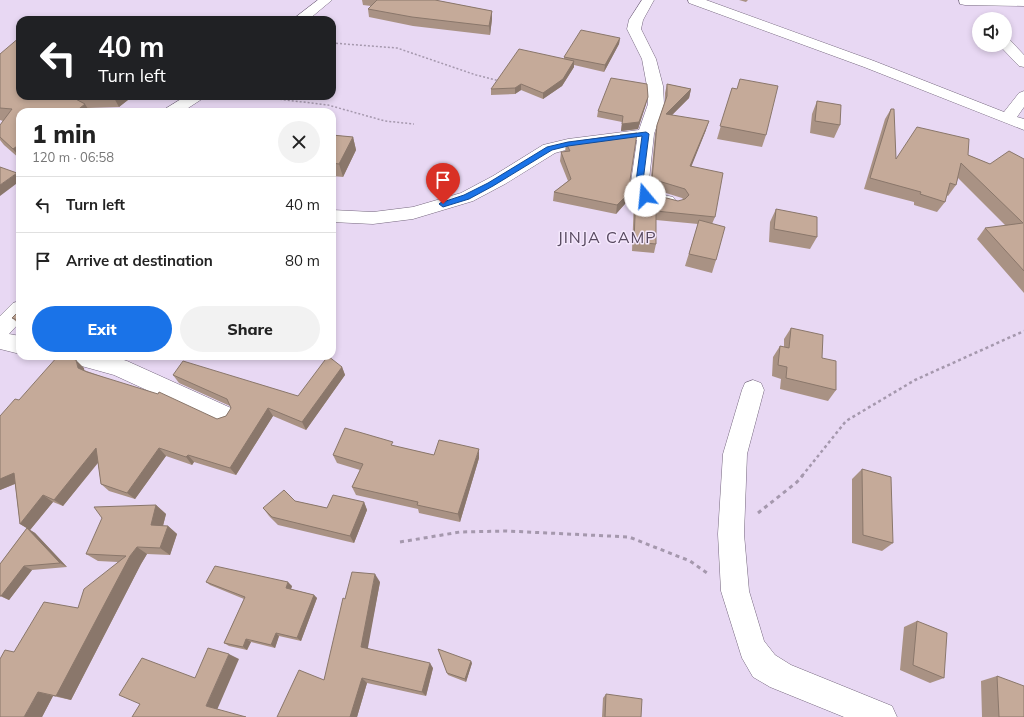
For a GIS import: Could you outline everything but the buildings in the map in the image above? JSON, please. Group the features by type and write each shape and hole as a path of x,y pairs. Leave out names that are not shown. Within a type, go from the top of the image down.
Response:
{"street":[{"path":"304,16 326,0"},
{"path":"648,0 636,20 634,29 649,58 655,86 656,104 646,134 639,189 641,194 676,203"},
{"path":"694,0 869,64 1024,125"},
{"path":"964,0 1024,2"},
{"path":"964,0 975,12"},
{"path":"1012,50 1024,63"},
{"path":"1008,118 1024,96"},
{"path":"178,108 191,100"},
{"path":"336,216 373,218 413,213 466,197 499,180 549,149 568,144 646,134"},
{"path":"0,330 16,314"},
{"path":"0,340 16,344"},
{"path":"91,360 119,367 223,415"},
{"path":"753,390 735,454 731,534 735,591 752,648 764,666 781,676 881,717"}],"path":[{"path":"336,43 397,48 476,75 502,81"},
{"path":"286,100 328,105 385,121 414,124"},
{"path":"731,534 797,482 846,421 916,380 1024,331"},
{"path":"400,542 460,532 507,530 629,537 690,561 735,591"}],"district":[{"name":"JINJA CAMP","path":"607,237"}],"route":[{"path":"443,204 466,197 490,185 549,149 568,144 646,134 639,189 641,194 645,196"}]}
